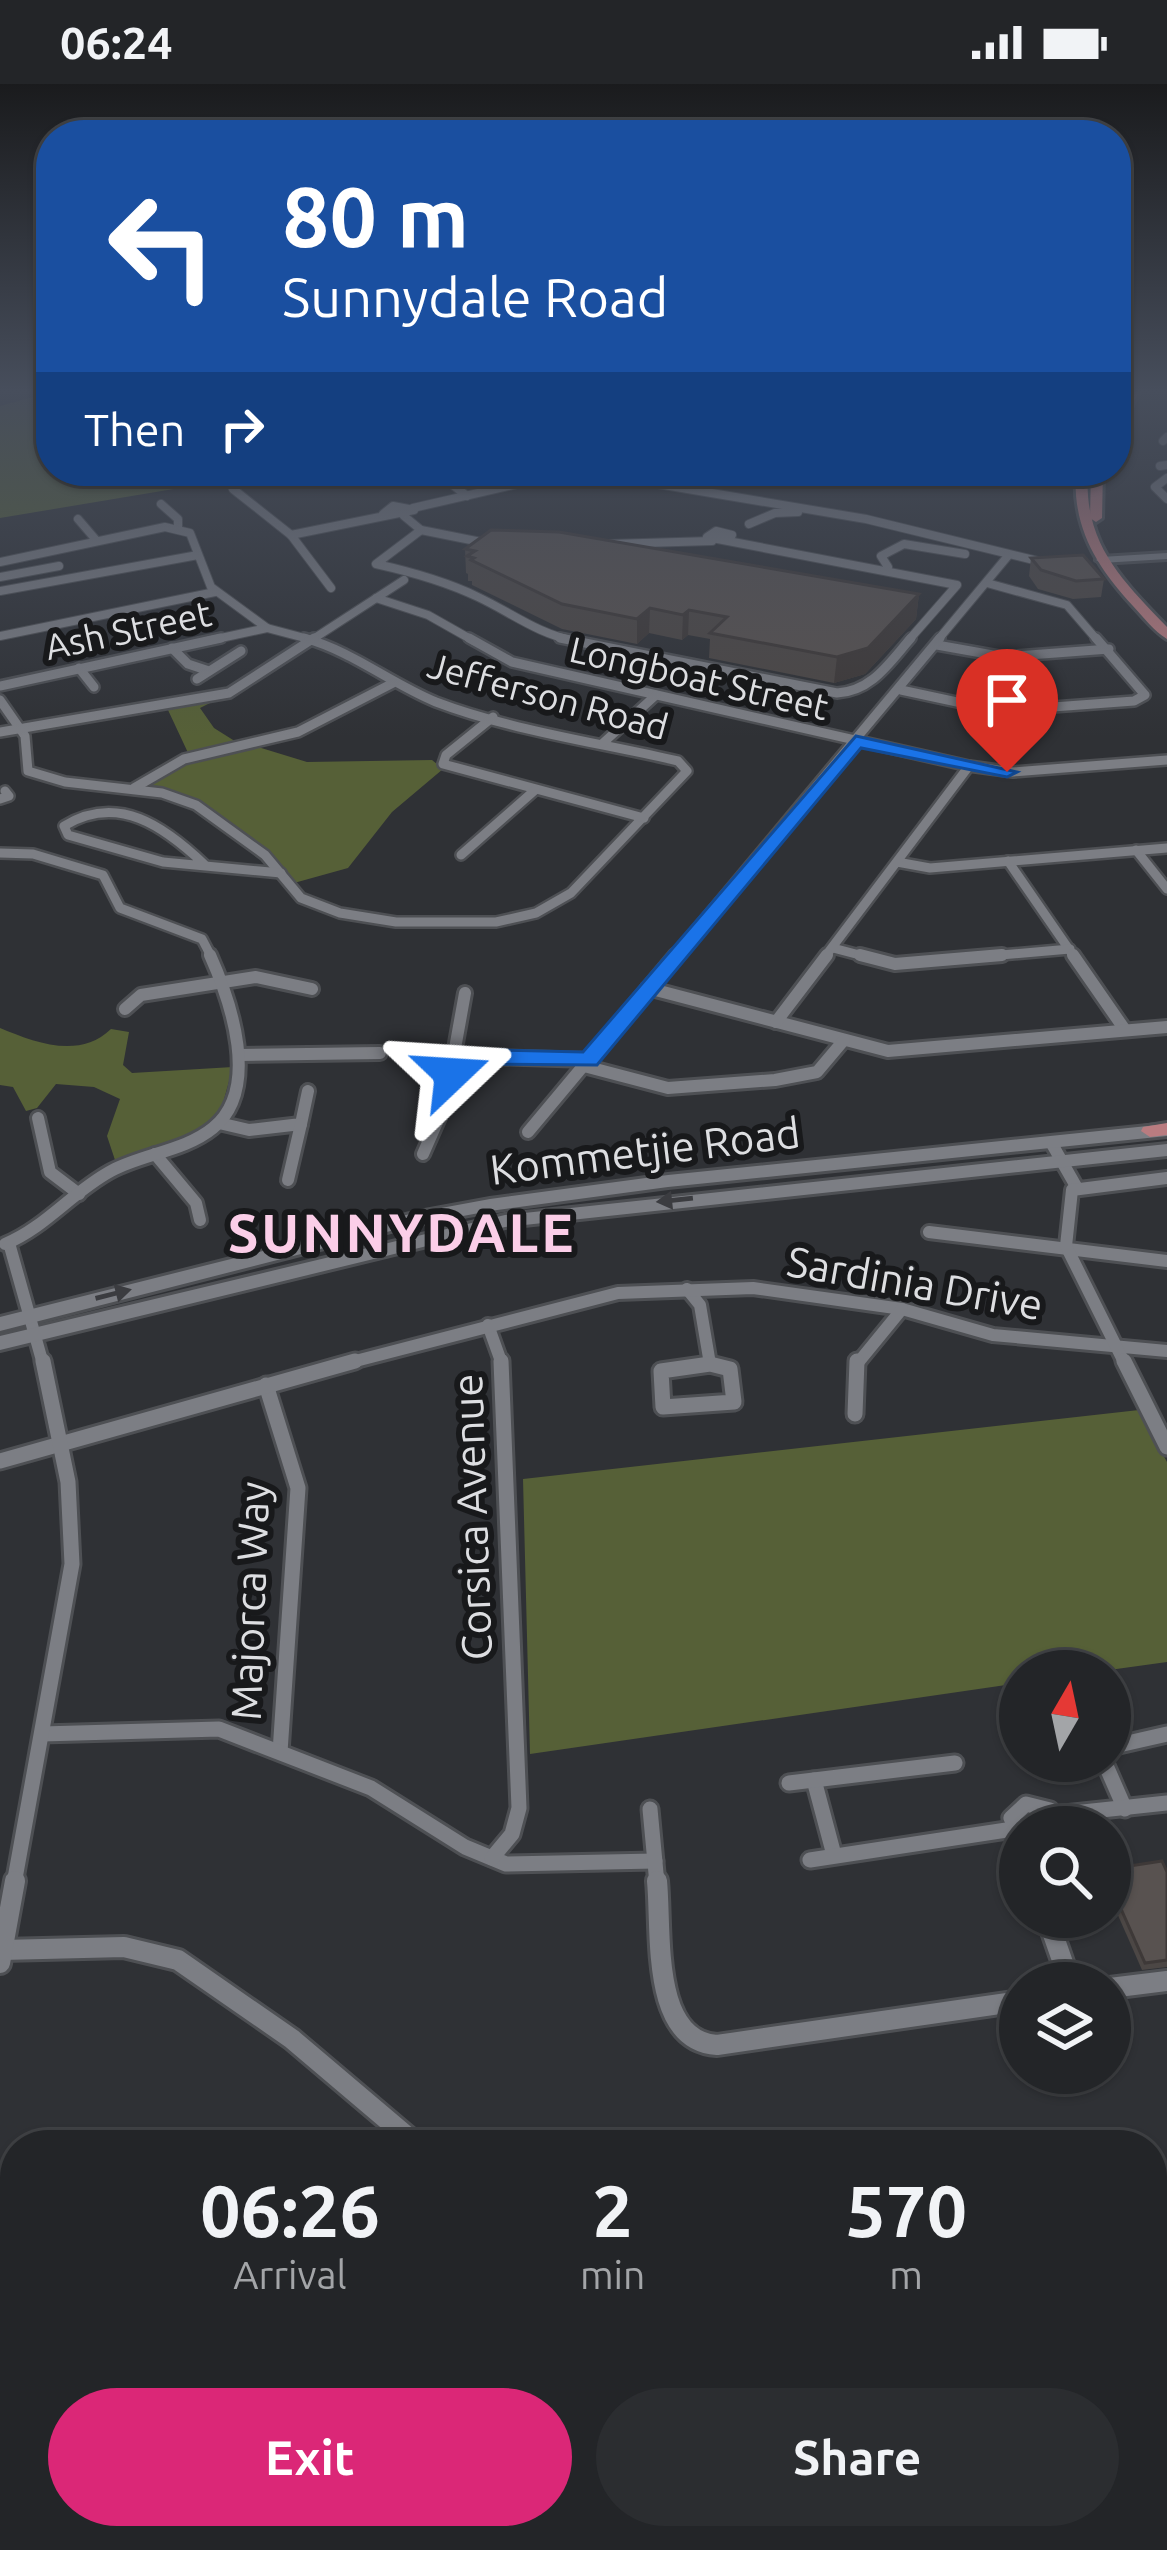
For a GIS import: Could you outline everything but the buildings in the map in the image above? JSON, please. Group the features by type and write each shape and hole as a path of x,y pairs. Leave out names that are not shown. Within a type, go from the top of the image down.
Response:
{"main road":[{"path":"1079,507 1102,563 1167,635"},
{"path":"1094,507 1102,563 1167,617"},
{"name":"Kommetjie Road","path":"0,1324 33,1324 489,1223 1056,1152 1161,1130"},
{"name":"Kommetjie Road","path":"1056,1152 1167,1150"},
{"name":"Kommetjie Road","path":"0,1343 33,1324"}],"street":[{"path":"163,507 178,527 190,533 215,592 267,628"},
{"path":"256,507 291,535 332,588"},
{"path":"383,514 388,507"},
{"path":"408,507 417,507"},
{"path":"710,538 762,507"},
{"path":"729,538 766,507"},
{"path":"787,507 976,556"},
{"path":"793,507 889,524 1005,560"},
{"path":"404,516 413,508"},
{"path":"749,524 790,512 880,529"},
{"path":"291,535 383,514 404,516 421,530 510,546"},
{"path":"78,519 97,540"},
{"path":"0,562 11,556 178,527"},
{"path":"421,530 379,563 428,576 481,598 545,635 780,686 848,694 873,681 957,584 729,538 588,546"},
{"path":"718,531 729,538"},
{"path":"858,563 906,544 1059,565"},
{"path":"0,545 11,556"},
{"path":"0,591 198,555"},
{"path":"881,556 892,569"},
{"path":"1102,563 1167,558"},
{"path":"528,1132 1005,560"},
{"path":"0,577 59,566"},
{"path":"0,732 222,695 404,580"},
{"path":"901,690 1006,711 1141,698 1143,687 1067,605 987,583"},
{"path":"0,636 215,592"},
{"name":"Longboat Street","path":"376,598 428,615 512,662 969,766 1013,772 1167,760"},
{"name":"Jefferson Road","path":"20,730 23,765 33,773 134,788 203,808 281,873 301,898 329,911 396,922 496,922 560,901 687,768 493,717 393,682 348,651 267,628"},
{"name":"Ash Street","path":"0,686 267,628"},
{"path":"937,645 1004,657 1109,649"},
{"path":"172,648 188,664 209,671"},
{"path":"197,679 241,652"},
{"path":"79,668 94,687"},
{"path":"134,788 164,764 251,747 314,726 359,694 393,682"},
{"path":"603,743 656,695"},
{"path":"1,704 20,730"},
{"path":"493,717 442,763 644,818"},
{"path":"314,726 328,732"},
{"path":"776,1022 969,766"},
{"path":"461,855 535,790"},
{"path":"205,865 147,819 87,810 64,826 68,835 164,862 281,873"},
{"path":"897,862 930,868 1167,848"},
{"path":"1136,850 1167,889"},
{"path":"0,853 33,854 103,875 120,908 202,939 240,1055 232,1098 220,1123 112,1171 37,1230 4,1244 33,1324 73,1508 72,1564 42,1734 10,1860 1,1957 124,1948 178,1960 343,2079 400,2130"},
{"path":"1008,861 1125,1030"},
{"path":"833,949 895,964 1070,949"},
{"path":"125,1009 141,995 219,982 264,978 312,989"},
{"path":"648,988 892,1051 1167,1027"},
{"path":"423,1154 446,1104 465,993"},
{"path":"456,1056 586,1063 672,1088 818,1072 844,1040"},
{"path":"240,1055 380,1053"},
{"path":"288,1180 308,1091"},
{"path":"38,1118 50,1172 79,1194"},
{"path":"220,1123 249,1130 301,1124"},
{"path":"1056,1152 1076,1189"},
{"path":"155,1154 196,1203 200,1220"},
{"path":"1076,1189 1167,1178"},
{"path":"1076,1189 1067,1207 1066,1246 1167,1447"},
{"path":"929,1232 1167,1262"},
{"name":"Sardinia Drive","path":"488,1325 587,1298 753,1288 902,1309 993,1335 1167,1352"},
{"path":"689,1294 688,1318 698,1324 710,1364"},
{"path":"855,1414 857,1358 902,1309"},
{"name":"Corsica Avenue","path":"266,1385 488,1325 503,1367 519,1808 512,1834 492,1858"},
{"path":"710,1364 730,1369 734,1402 663,1407 661,1371 710,1364"},
{"path":"0,1461 266,1385"},
{"name":"Majorca Way","path":"266,1385 298,1488 280,1752"},
{"path":"42,1734 205,1727 371,1788 492,1858 532,1867 655,1861"},
{"path":"1131,1742 1167,1734"},
{"path":"789,1783 955,1763"},
{"path":"814,1780 834,1856"},
{"path":"1131,1808 1167,1803"},
{"path":"650,1809 671,2014 679,2030 697,2043 717,2045 999,2004"},
{"path":"810,1860 999,1836"},
{"path":"1131,1986 1167,1982"}],"green space":[{"path":"0,507 66,507 0,518"},
{"path":"216,700 200,708 214,728 241,745 190,757 168,710"},
{"path":"258,747 307,762 432,760 443,769 392,812 348,868 294,883 269,852 214,811 144,783 162,767"},
{"path":"0,1028 42,1043 71,1046 85,1044 111,1029 129,1032 123,1065 132,1073 233,1067 220,1114 201,1129 116,1163 107,1136 120,1099 94,1087 56,1084 37,1108 26,1111 13,1087 0,1085"},
{"path":"1139,1410 1167,1462 1167,1662 1131,1667 1131,1650 999,1650 999,1686 530,1754 523,1479"}],"district":[{"name":"SUNNYDALE","path":"402,1233"}],"route":[{"path":"452,1074 456,1056 589,1060 856,741 1007,772"}]}
